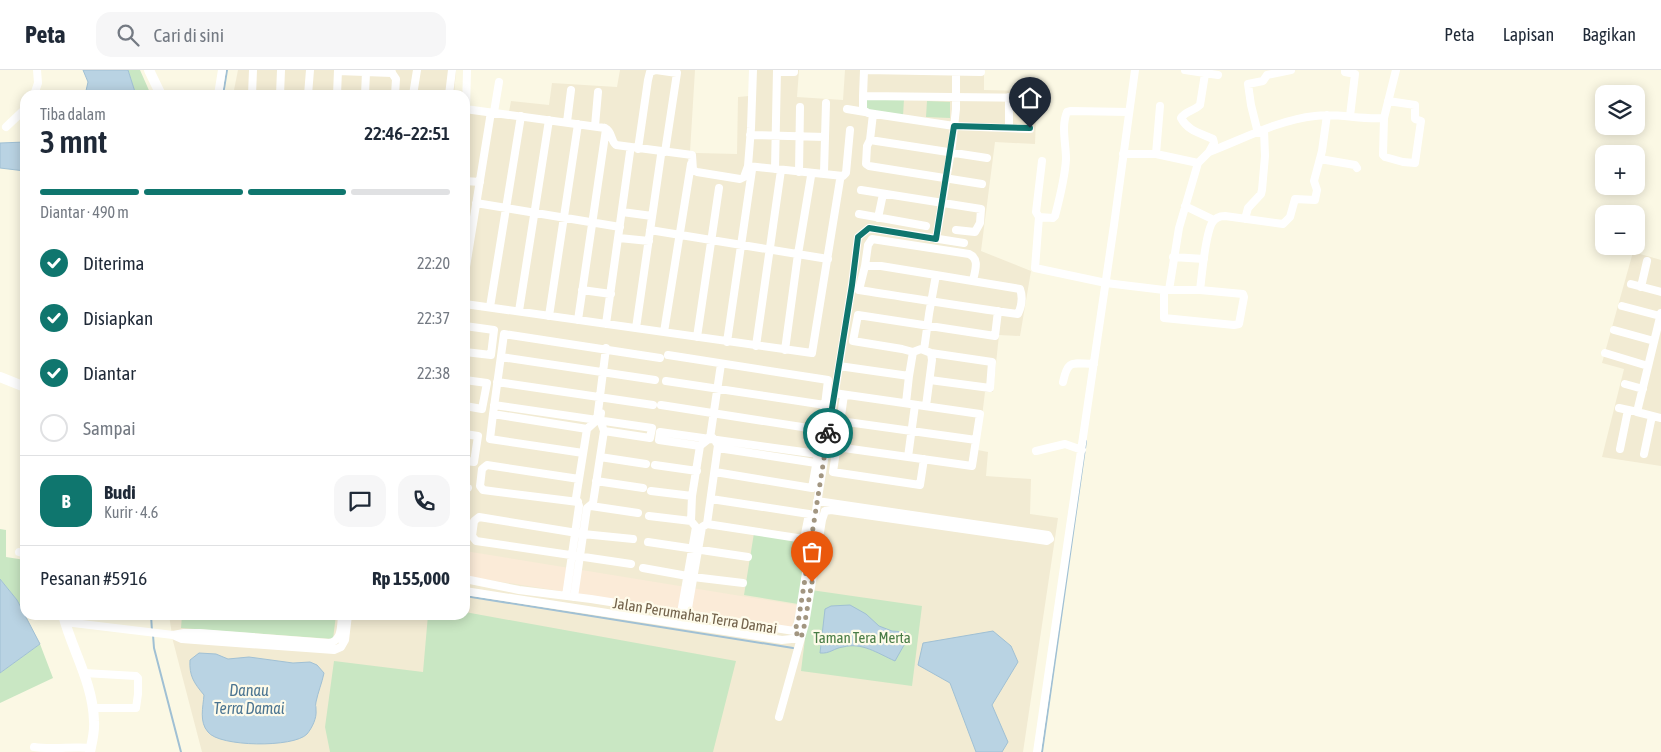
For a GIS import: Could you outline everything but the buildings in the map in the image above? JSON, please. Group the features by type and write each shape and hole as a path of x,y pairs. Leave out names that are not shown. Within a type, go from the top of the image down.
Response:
{"street":[{"path":"35,70 38,83 36,90"},
{"path":"149,70 159,90"},
{"path":"219,90 222,70"},
{"path":"252,90 253,70"},
{"path":"280,90 281,70"},
{"path":"308,90 310,70"},
{"path":"337,90 338,70 393,74 396,79 395,90"},
{"path":"414,90 417,70"},
{"path":"450,90 452,70"},
{"path":"466,90 467,70"},
{"path":"636,328 652,216 677,73 656,70 650,72 638,149"},
{"path":"727,342 750,168 753,70"},
{"path":"756,346 778,169 775,136 777,71 794,72 794,70"},
{"path":"861,70 981,72"},
{"path":"864,70 862,107 864,112"},
{"path":"1038,752 1135,70"},
{"path":"1185,70 1218,76"},
{"path":"1245,219 1248,208 1262,190 1265,156 1261,132 1251,105 1248,84 1263,81 1267,75 1291,70"},
{"path":"1345,70 1355,74 1350,116"},
{"path":"1388,100 1416,106 1414,118 1421,121 1416,163 1404,162 1383,155 1384,118 1388,100 1396,70"},
{"path":"936,239 951,153 956,96 956,71"},
{"path":"365,90 366,72"},
{"path":"1042,161 1036,212 1039,217 1035,268 1106,283 1167,290 1200,290 1243,294 1238,325 1164,318 1167,290 1185,206 1198,163 1209,152 1214,143 1213,139 1193,131 1181,118 1185,113 1200,106 1205,74"},
{"path":"470,243 499,82"},
{"path":"567,122 571,90"},
{"path":"595,126 598,92"},
{"path":"863,96 1031,98"},
{"path":"1009,98 1009,128"},
{"path":"824,172 826,103"},
{"path":"1156,154 1160,106"},
{"path":"799,172 800,107"},
{"path":"470,109 605,128 611,133 616,145 663,154 692,156 693,170 697,172 740,178 744,177 750,168"},
{"path":"847,109 954,126 1030,128"},
{"path":"1039,217 1053,218 1056,214 1066,159 1065,122 1067,112 1129,112"},
{"path":"6,127 20,114"},
{"path":"873,114 866,164 869,166 982,184"},
{"path":"1209,152 1302,118 1327,115 1384,118"},
{"path":"1200,290 1204,258 1214,220 1220,216 1225,216 1283,224 1290,217 1295,199 1315,200 1317,190 1314,181 1320,159 1327,115"},
{"path":"490,307 521,116"},
{"path":"519,312 549,120"},
{"path":"549,316 578,124"},
{"path":"578,320 606,132 605,128"},
{"path":"750,168 824,172 843,176 846,173 850,130"},
{"path":"750,135 825,137"},
{"path":"870,140 987,158"},
{"path":"606,324 630,152"},
{"path":"1124,154 1156,154 1198,163"},
{"path":"1320,159 1355,164 1358,168"},
{"path":"664,332 692,161"},
{"path":"785,350 811,176"},
{"path":"470,305 785,350 814,352 840,180"},
{"path":"470,181 480,182"},
{"path":"697,337 719,188"},
{"path":"861,190 981,209 980,223 975,232 956,230"},
{"path":"878,218 883,194"},
{"path":"1185,206 1214,220"},
{"path":"470,209 476,207 506,208 620,227"},
{"path":"622,212 652,216"},
{"path":"858,214 926,226"},
{"name":"Jalan Perumahan Terra Damai","path":"470,580 519,590 794,631 798,623 818,501 858,237 869,228 964,243"},
{"path":"650,230 828,259"},
{"path":"619,238 649,241"},
{"path":"865,266 881,266 973,281 1020,288 1022,295 1018,314 860,290 868,245 872,239 974,256 976,261 973,281"},
{"path":"1174,257 1204,258"},
{"path":"1641,287 1647,261"},
{"path":"926,406 932,360 927,352 927,326 936,275"},
{"path":"1631,284 1661,292"},
{"path":"582,290 611,294"},
{"path":"1622,306 1661,315 1637,412"},
{"path":"930,380 990,388 992,362 927,352 921,349 913,352 853,341 858,315 995,336 998,311"},
{"path":"470,327 494,330 491,355 470,353"},
{"path":"1614,330 1654,342"},
{"path":"583,453 490,439 504,334 660,358"},
{"path":"584,505 593,502 604,431 598,420 608,349"},
{"path":"906,404 913,352"},
{"path":"1605,353 1648,366"},
{"path":"668,355 828,380 812,488 715,472"},
{"path":"501,357 655,380"},
{"path":"723,364 711,438 700,446 659,440 660,432 711,438 818,454"},
{"path":"1063,382 1068,365 1094,364"},
{"path":"839,366 909,376"},
{"path":"0,377 20,385"},
{"path":"470,381 487,383 482,409 470,407"},
{"path":"666,381 824,405"},
{"path":"497,382 821,430"},
{"path":"1625,384 1643,389"},
{"path":"834,394 980,414 972,466 837,447"},
{"path":"844,395 833,472 920,484 924,459"},
{"path":"494,405 652,428 650,438 604,431"},
{"path":"908,457 915,405"},
{"path":"1618,408 1661,418"},
{"path":"1620,449 1628,410"},
{"path":"493,414 587,429"},
{"path":"1644,454 1652,416"},
{"path":"584,505 576,498 583,453 587,429 598,420"},
{"path":"840,421 976,440"},
{"path":"470,435 478,436 474,462 470,461"},
{"path":"684,614 699,525 711,499 718,445 711,438"},
{"path":"1036,451 1065,444 1082,450"},
{"path":"699,525 692,496 700,446"},
{"path":"718,448 816,463"},
{"path":"600,457 646,464"},
{"path":"579,479 487,465 482,469 480,486 483,490 638,513"},
{"path":"655,465 696,471"},
{"path":"596,482 692,496"},
{"path":"649,516 699,525 804,539 809,514 711,499"},
{"path":"818,501 1048,535 1050,539 1047,541 831,510 825,512"},
{"path":"818,501 825,512"},
{"path":"570,597 584,505"},
{"path":"779,717 804,627 822,520 825,512"},
{"path":"631,564 476,541 472,536 474,521 479,517 579,533 633,539"},
{"path":"648,542 748,557"},
{"path":"643,568 743,583"},
{"name":"Jalan Perumahan Terra Damai","path":"470,592 782,640 801,638"},
{"path":"34,747 47,749 72,746 91,750 94,728 93,708 84,673 64,620"},
{"path":"70,620 173,635 200,633 329,643 335,642 339,638 341,620"},
{"path":"173,635 182,639 334,650 342,647 345,640 347,620"},
{"path":"794,631 801,638"},
{"path":"84,673 136,676 138,678 136,708 93,708"}],"shaded area":[{"path":"238,70 370,70 396,73 396,70 456,70 454,90 234,90"},
{"path":"620,70 695,70 690,152 737,154 738,97 749,96 749,70 799,70 797,97 843,100 845,70 984,70 984,90 1037,91 1035,144 995,142 981,251 1031,271 1020,336 999,335 993,392 985,392 978,450 988,452 986,476 1031,479 1030,514 1058,518 1023,752 202,752 173,641 170,620 470,620 470,111 509,112 511,101 549,105 552,83 617,87"},
{"path":"1632,255 1644,255 1661,260 1661,466 1602,457 1624,369 1602,363"},
{"path":"470,552 797,605 792,628 470,577"}],"green space":[{"path":"128,70 140,70 149,90 134,90"},
{"path":"866,99 904,99 903,116 865,110"},
{"path":"927,101 950,102 950,118 926,117"},
{"path":"0,529 6,530 6,557 20,559 20,605 0,579"},
{"path":"754,533 807,542 798,604 744,595"},
{"name":"Taman Tera Merta","path":"811,590 922,606 912,686 801,671"},
{"path":"470,613 736,661 713,752 330,752 325,727 334,661 423,672 428,620 470,620"},
{"path":"182,620 335,620 333,639 181,628"},
{"path":"40,644 53,678 0,703 0,673"}],"water":[{"path":"83,70 128,70 134,90 86,90 88,82"},
{"path":"20,142 20,170 0,168 0,143"},
{"path":"0,579 20,606 20,620 27,620 40,644 0,673"},
{"path":"850,605 866,614 879,626 892,631 905,632 908,638 895,661 869,649 857,646 820,653 825,609 831,606"},
{"path":"993,631 1011,646 1018,662 992,705 1008,742 1002,752 976,752 950,683 918,665 923,643"},
{"name":"Danau Terra Damai","path":"199,653 216,654 228,659 249,657 293,663 310,662 317,665 324,673 316,702 315,720 309,732 299,739 288,742 257,744 226,741 208,732 203,724 204,695 195,683 190,671 190,660"}],"waterway":[{"path":"224,90 227,70"},
{"path":"1042,752 1086,441"},
{"path":"470,597 793,648"},
{"path":"151,620 152,631"},
{"path":"153,635 154,648 181,752"}],"way so far":[{"path":"812,582 801,638 794,631 798,623 828,433"}],"route":[{"path":"828,433 858,237 869,228 936,239 954,126 1030,128"}]}
